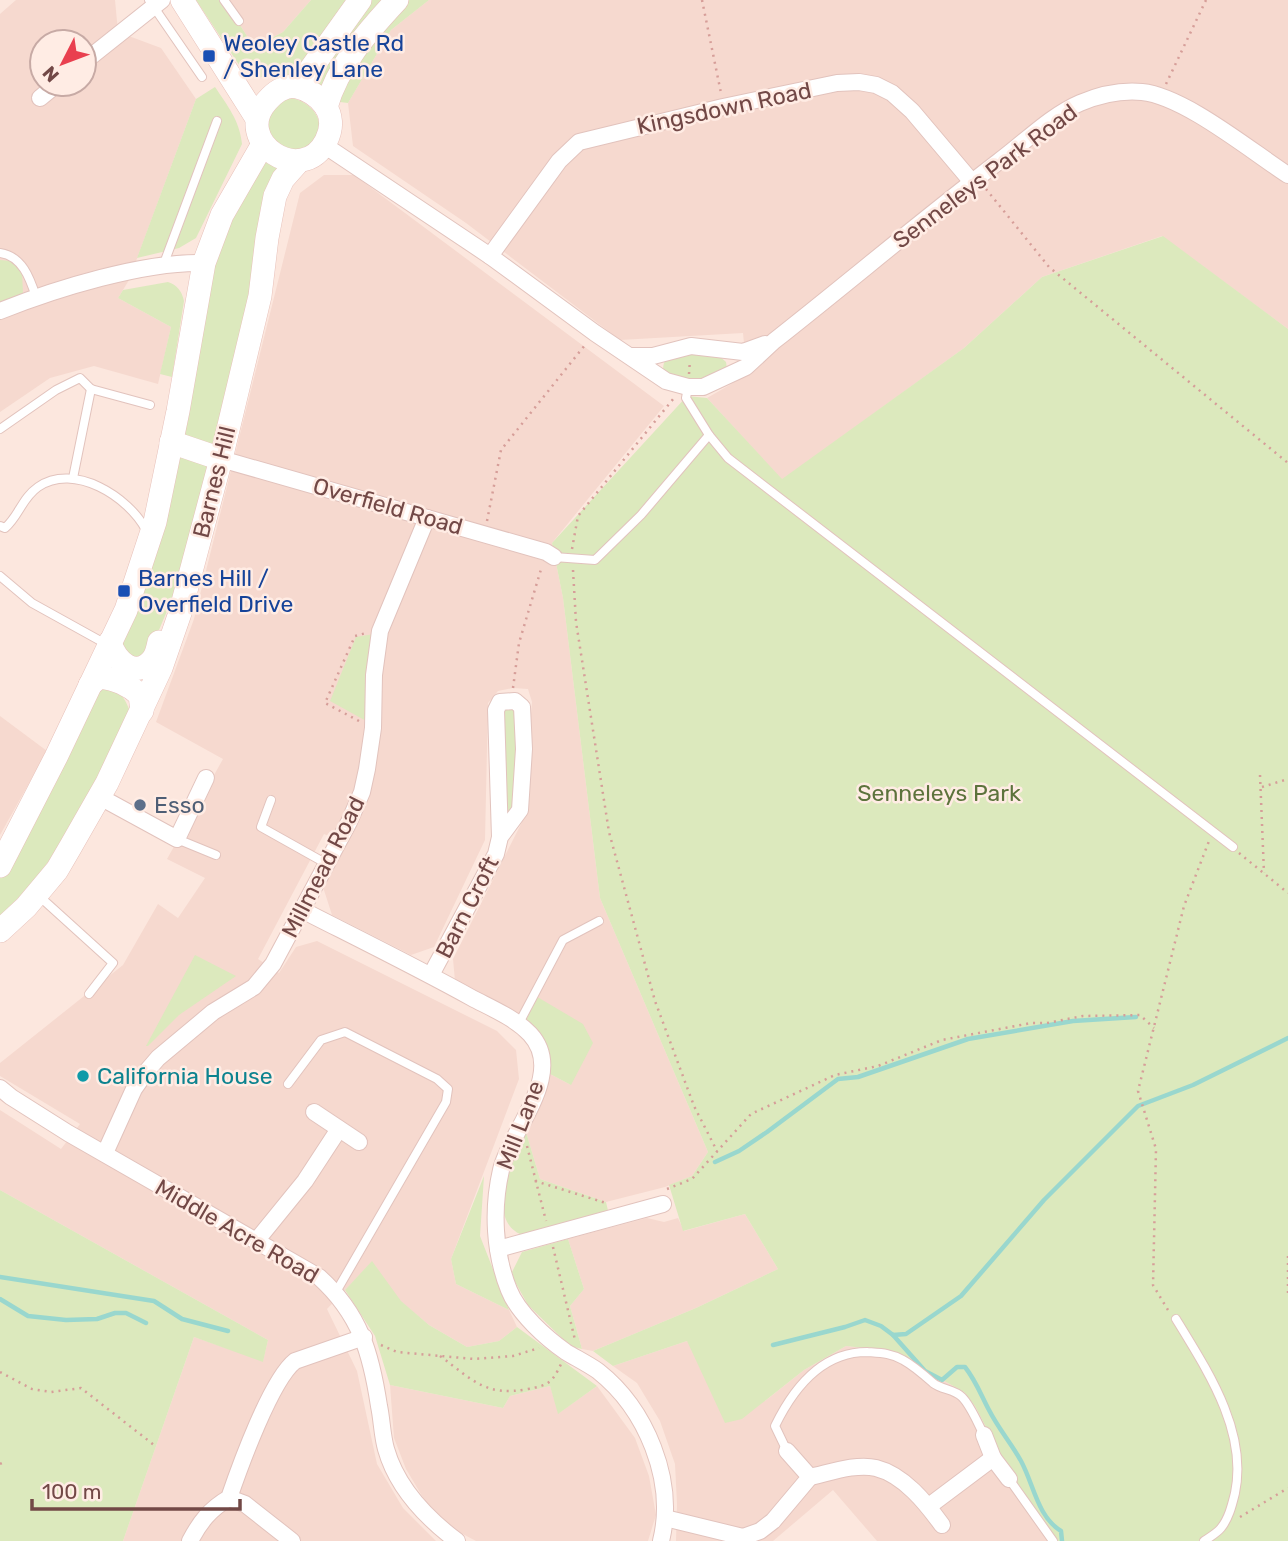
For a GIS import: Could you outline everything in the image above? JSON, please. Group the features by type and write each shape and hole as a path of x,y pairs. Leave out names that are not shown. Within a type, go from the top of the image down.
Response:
{"main road":[{"path":"182,0 256,117 258,135 263,144 285,160 299,161 307,159 324,145 330,133 331,122 326,107 308,89 286,88 267,92 253,89 233,77"},
{"path":"256,117 264,104 310,70 360,0"},
{"path":"326,107 342,69 362,40 397,0"},
{"name":"Barnes Hill","path":"0,866 56,757 126,610 155,522 204,263 222,215 263,144"},
{"name":"Barnes Hill","path":"0,931 57,870 100,797 142,711 180,613 221,458 260,296 275,196 283,179 299,161"},
{"path":"171,442 221,458"},
{"path":"110,644 121,663 132,669 142,667 154,658 167,619 180,613"},
{"path":"90,685 99,677 113,679 131,687 140,695 142,711"}],"street":[{"path":"98,50 155,2"},
{"name":"Kingsdown Road","path":"490,256 559,161 579,142 837,83 859,82 876,85 892,93 912,111 974,180"},
{"name":"Senneleys Park Road","path":"688,387 703,387 746,367 774,341 974,180 1077,104 1099,96 1143,92 1185,106 1288,175"},
{"path":"324,145 490,256 594,333 666,381 688,387"},
{"path":"0,311 36,297 110,277 163,266 204,263"},
{"name":"Senneleys Park Road","path":"631,356 653,356 691,346 743,352 774,341"},
{"name":"Overfield Road","path":"221,458 550,555"},
{"name":"Millmead Road","path":"105,1153 134,1089 158,1058 213,1012 254,987 273,964 327,864 362,792 373,728 374,675 380,631 427,518"},
{"name":"Barn Croft","path":"431,975 496,854 500,837 496,710 500,702 506,700 515,701 522,706 524,749 520,810 500,837"},
{"path":"100,797 177,839 206,778"},
{"name":"Mill Lane","path":"302,911 431,975 518,1025 530,1034 543,1054 541,1077 535,1097 501,1167 495,1226 498,1250 509,1291 525,1314 567,1351 596,1370 623,1394 646,1435 655,1452 665,1498 661,1541"},
{"name":"Middle Acre Road","path":"0,1088 57,1126 320,1278 336,1292 364,1337 374,1374 386,1449 397,1476 412,1500 435,1525 457,1541"},
{"path":"314,1112 359,1142"},
{"path":"257,1240 305,1181 338,1129"},
{"path":"498,1250 664,1197"},
{"path":"190,1541 200,1521 229,1498 285,1368 295,1361 364,1337"},
{"path":"984,1435 993,1458 1009,1479"},
{"path":"787,1451 810,1477"},
{"path":"929,1506 993,1458"},
{"path":"665,1518 743,1537 760,1531 773,1521 810,1477 874,1467 895,1476 929,1506 942,1525"},
{"path":"229,1498 245,1504 292,1541"}],"lane":[{"path":"224,0 239,21"},
{"path":"155,2 202,77"},
{"path":"163,266 217,121"},
{"path":"0,253 10,254 23,268 36,297"},
{"path":"0,429 68,383 80,378 91,389 150,405"},
{"path":"688,387 686,398 709,435 728,458 1233,848"},
{"path":"73,478 91,389"},
{"path":"550,555 595,561 641,515 709,435"},
{"path":"0,526 5,528 14,520 24,500 44,483 73,478 100,488 125,503 139,517 149,536"},
{"path":"0,576 32,603 110,644"},
{"path":"271,800 261,827 327,864"},
{"path":"177,839 216,855"},
{"path":"36,894 113,963 89,994"},
{"path":"518,1025 563,940 599,921"},
{"path":"288,1084 321,1040 345,1032 437,1079 448,1089 446,1102 336,1292"},
{"path":"1176,1320 1211,1380 1226,1413 1238,1466 1231,1509 1221,1529 1205,1541"},
{"path":"787,1451 775,1426 785,1406 814,1371 836,1357 857,1352 886,1353 904,1360 939,1387 963,1397 984,1435"},
{"path":"1009,1479 1053,1541"}],"path":[{"path":"702,0 723,107"},
{"path":"1160,96 1206,0"},
{"path":"974,180 1049,267 1288,463"},
{"path":"484,534 501,450 594,333"},
{"path":"691,346 688,387 675,398 578,516 572,558 576,622 608,832 655,1001 694,1106 717,1151"},
{"path":"506,700 513,688 519,643 550,555"},
{"path":"373,728 325,703 355,636 380,631"},
{"path":"1260,775 1264,873"},
{"path":"1262,787 1288,779"},
{"path":"1176,1320 1161,1302 1153,1284 1156,1149 1138,1091 1184,906 1213,832"},
{"path":"1233,848 1288,893"},
{"path":"664,1197 692,1179 751,1114 835,1075 878,1066 942,1040 1031,1023 1047,1023 1083,1016 1140,1015 1154,1028"},
{"path":"439,1355 473,1381 492,1391 508,1393 544,1386 554,1379 567,1351 550,1235 522,1125"},
{"path":"536,1181 606,1203"},
{"path":"1288,1256 1288,1298"},
{"path":"364,1337 397,1352 474,1359 567,1351"},
{"path":"0,1372 32,1389 51,1392 81,1388 154,1445"},
{"path":"1221,1529 1288,1488"}],"shaded area":[{"path":"16,0 115,0 118,32 161,48 196,99 129,280 118,298 171,327 158,384 94,366 50,378 0,412 0,14"},
{"path":"224,0 311,0 283,32 254,47"},
{"path":"429,0 1288,0 1288,329 1162,236 1042,277 964,348 782,480 707,398 747,375 743,333 620,340 466,223 353,146 348,103 391,30"},
{"path":"324,175 354,175 664,406 552,543 563,598 600,898 708,1152 692,1176 665,1187 606,1202 540,1179 526,1132 543,1099 550,1074 571,1085 521,1019 455,981 453,959 522,822 532,702 528,689 498,691 488,703 485,840 434,947 411,955 332,915 323,887 345,843 324,834 258,959 279,973 296,947 317,941 497,1031 516,1050 519,1079 451,1259 456,1284 509,1310 517,1327 499,1341 467,1347 429,1325 400,1301 372,1262 327,1309 357,1371 377,1464 403,1508 436,1541 123,1541 194,1337 263,1361 268,1340 0,1190 0,1110 61,1149 80,1124 0,1076 0,1063 123,965 158,904 178,918 205,878 167,859 223,759 156,722 194,619 300,193"},
{"path":"0,716 47,751 0,835"},
{"path":"745,1214 778,1269 696,1308 593,1351 582,1349 570,1306 584,1289 568,1239 647,1218 664,1222 678,1218 684,1231"},
{"path":"687,1341 765,1401 804,1370 846,1346 891,1351 964,1392 975,1406 1005,1464 1054,1541 877,1541 833,1490 773,1541 676,1541 675,1464 660,1421 637,1383 613,1366"},
{"path":"390,1385 503,1408 510,1396 550,1386 559,1413 597,1386 635,1438 649,1476 656,1515 648,1541 476,1541 457,1531 428,1506 406,1469 394,1438"}],"green space":[{"path":"196,0 224,0 254,47 283,32 311,0 350,0 304,63 288,76 247,77"},
{"path":"365,0 384,0 320,92 306,84"},
{"path":"402,0 429,0 391,30 348,103 340,102 336,98"},
{"path":"215,87 236,121 242,144 196,238 179,248 137,258 196,99"},
{"path":"291,98 311,108 319,126 314,141 293,152 268,136 267,116 281,101"},
{"path":"261,158 280,169 248,315 176,603 167,611 148,656 137,660 121,648 213,255"},
{"name":"Senneleys Park","path":"1163,236 1288,329 1288,1541 1054,1541 1005,1464 975,1406 964,1392 891,1351 846,1346 804,1370 742,1419 725,1423 687,1341 613,1366 593,1351 696,1308 778,1269 745,1214 683,1231 669,1185 692,1176 708,1152 600,898 563,598 552,543 687,396 707,398 782,479 964,348 1042,277"},
{"path":"0,260 10,261 22,271 23,294 0,303"},
{"path":"168,282 179,289 184,301 172,377 160,374 171,327 118,298 123,290"},
{"path":"678,353 718,355 726,362 727,369 721,375 682,384 663,370 667,358"},
{"path":"374,634 368,722 330,701 356,637"},
{"path":"97,688 117,692 124,698 129,709 118,737 91,793 59,846 41,871 0,916 0,874"},
{"path":"502,704 520,708 517,808 501,830"},
{"path":"195,955 236,976 179,1015 146,1046"},
{"path":"534,995 583,1024 593,1043 571,1085 550,1074 549,1067 521,1019"},
{"path":"526,1132 540,1179 606,1202 609,1215 525,1236 512,1229 505,1218 505,1189"},
{"path":"484,1176 480,1236 509,1310 456,1284 451,1259"},
{"path":"0,1190 268,1340 263,1362 194,1337 123,1541 0,1541"},
{"path":"568,1239 584,1289 570,1306 582,1349 570,1346 528,1305 512,1272 522,1252"},
{"path":"372,1261 401,1301 429,1325 467,1347 499,1341 517,1327 597,1386 558,1414 550,1386 510,1396 503,1408 390,1385 375,1336 345,1290"}],"waterway":[{"path":"715,1162 739,1151 838,1079 858,1077 968,1039 1073,1021 1136,1017"},
{"path":"773,1345 865,1320 881,1326 893,1335 906,1334 961,1296 1044,1200 1138,1106 1193,1085 1288,1038"},
{"path":"0,1277 154,1301 182,1319 228,1331"},
{"path":"0,1299 28,1316 66,1320 97,1319 115,1313 126,1313 146,1323"},
{"path":"893,1335 925,1371 942,1380 957,1367 965,1367 1021,1461 1041,1509 1061,1531 1062,1541"}],"place":[{"name":"Weoley Castle Rd / Shenley Lane","path":"209,56"},
{"name":"Barnes Hill / Overfield Drive","path":"124,591"},
{"name":"Esso","path":"140,805"},
{"name":"California House","path":"83,1076"}]}
